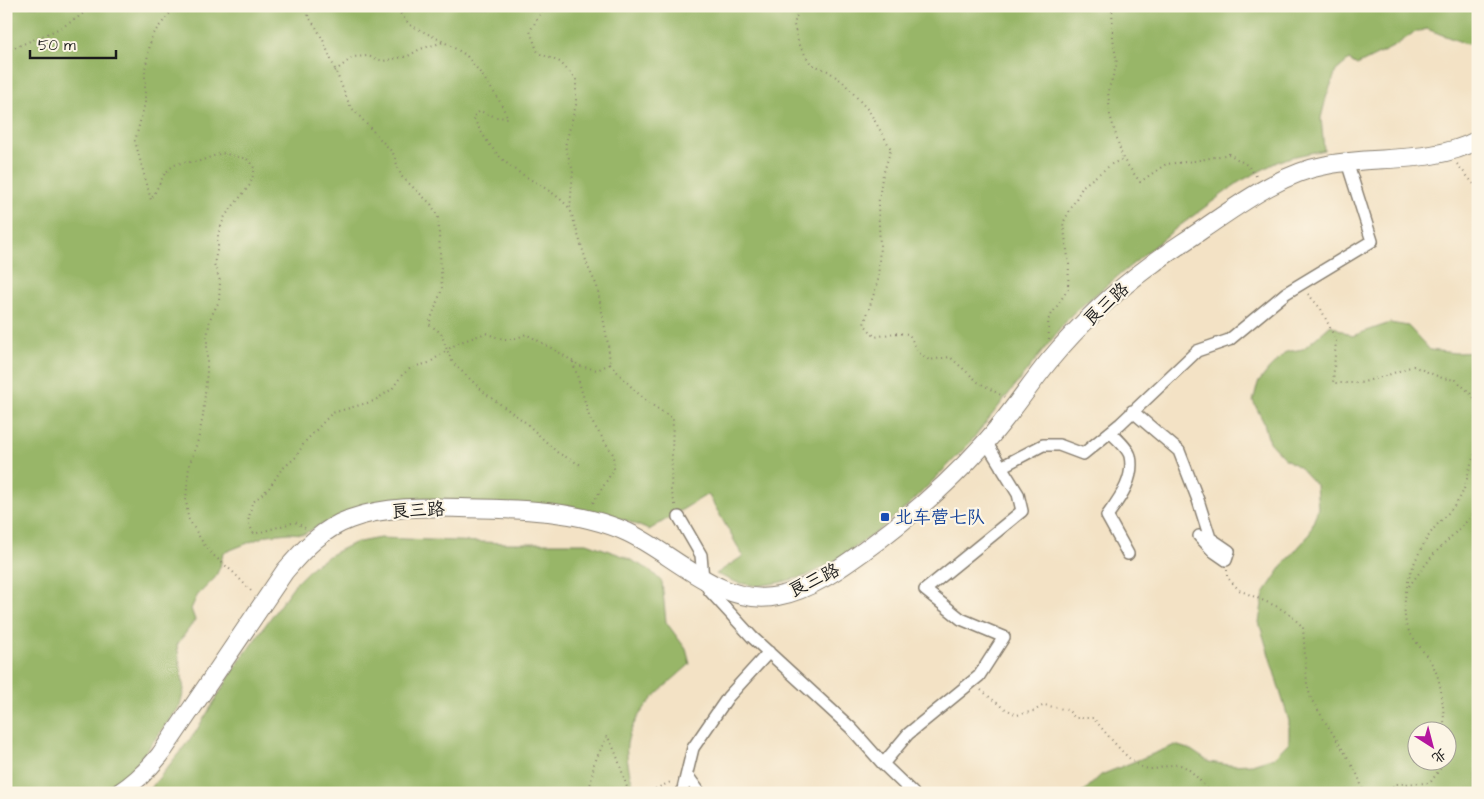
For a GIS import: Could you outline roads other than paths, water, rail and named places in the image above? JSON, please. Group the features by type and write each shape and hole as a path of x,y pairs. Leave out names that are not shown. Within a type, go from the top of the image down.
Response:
{"main road":[{"name":"良三路","path":"119,793 146,772 160,755 285,570 318,536 351,518 383,511 419,507 518,509 582,518 626,532 703,579 724,589 756,597 774,598 798,591 845,565 894,528 945,484 986,442 1049,361 1100,307 1151,264 1241,203 1293,175 1325,165 1406,159 1448,152 1468,146 1478,140"}],"street":[{"path":"1001,467 1043,446 1060,445 1083,454 1110,432 1197,351 1229,340 1286,293 1372,241 1347,162"},
{"path":"1132,411 1179,450 1210,538 1229,551 1226,560 1213,551 1199,536"},
{"path":"1110,432 1130,454 1130,475 1122,493 1107,516 1128,554"},
{"path":"883,764 908,734 978,676 1004,637 961,619 926,590 1022,511 1018,494 986,442"},
{"path":"679,517 701,556 703,579 722,606 768,652 851,728 883,764 913,793"},
{"path":"682,793 694,748 728,696 768,652"},
{"path":"687,775 700,793"}],"place":[{"name":"北车营七队","path":"885,517"}]}
